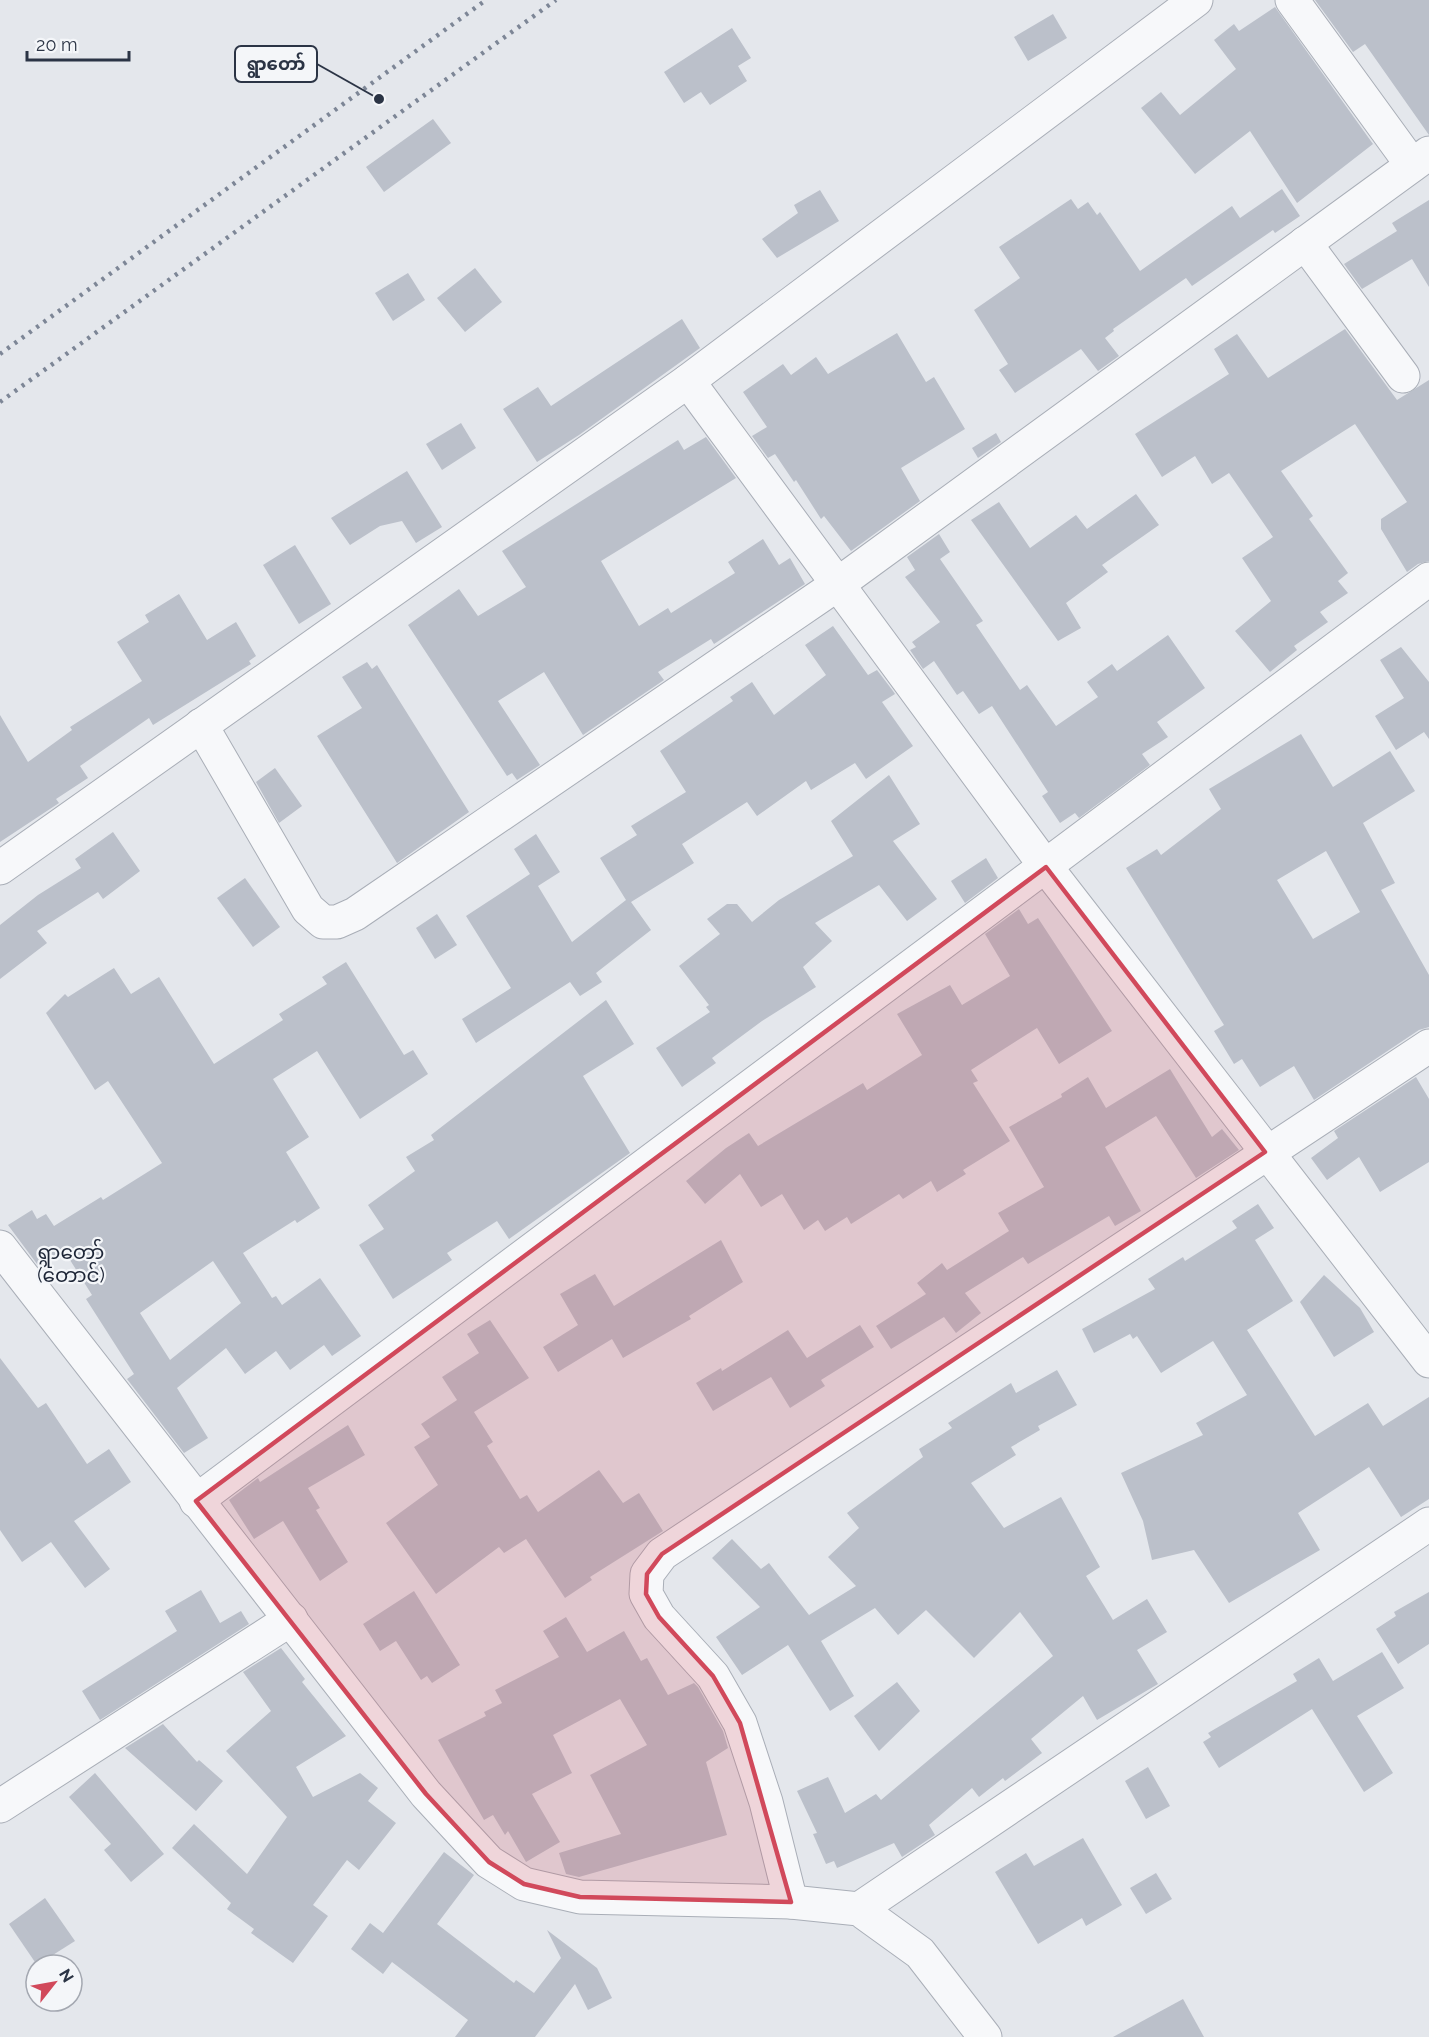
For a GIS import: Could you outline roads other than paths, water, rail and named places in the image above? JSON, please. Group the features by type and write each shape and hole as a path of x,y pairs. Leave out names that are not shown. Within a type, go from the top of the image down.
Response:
{"street":[{"path":"0,868 688,381 1196,0"},
{"path":"201,725 308,909 324,922 337,922 355,914 838,584 1421,159 1292,0"},
{"path":"1305,243 1402,376"},
{"path":"688,381 1047,867 1265,1152 1429,1361"},
{"path":"196,1501 1047,867 1429,579"},
{"path":"791,1902 766,1802 740,1723 712,1676 659,1617 646,1594 647,1574 662,1554 1265,1152 1429,1046"},
{"path":"0,1247 426,1794 489,1862 524,1884 580,1897 791,1902 860,1909 920,1953 985,2037"},
{"path":"860,1909 1429,1524"},
{"path":"0,1806 291,1618"}],"railway":[{"path":"0,354 486,0"},
{"path":"0,402 556,0"}],"place":[{"name":"ရွာတော်","path":"379,99"}],"district":[{"name":"ရွာတော် (တောင်)","path":"71,1264"}]}
